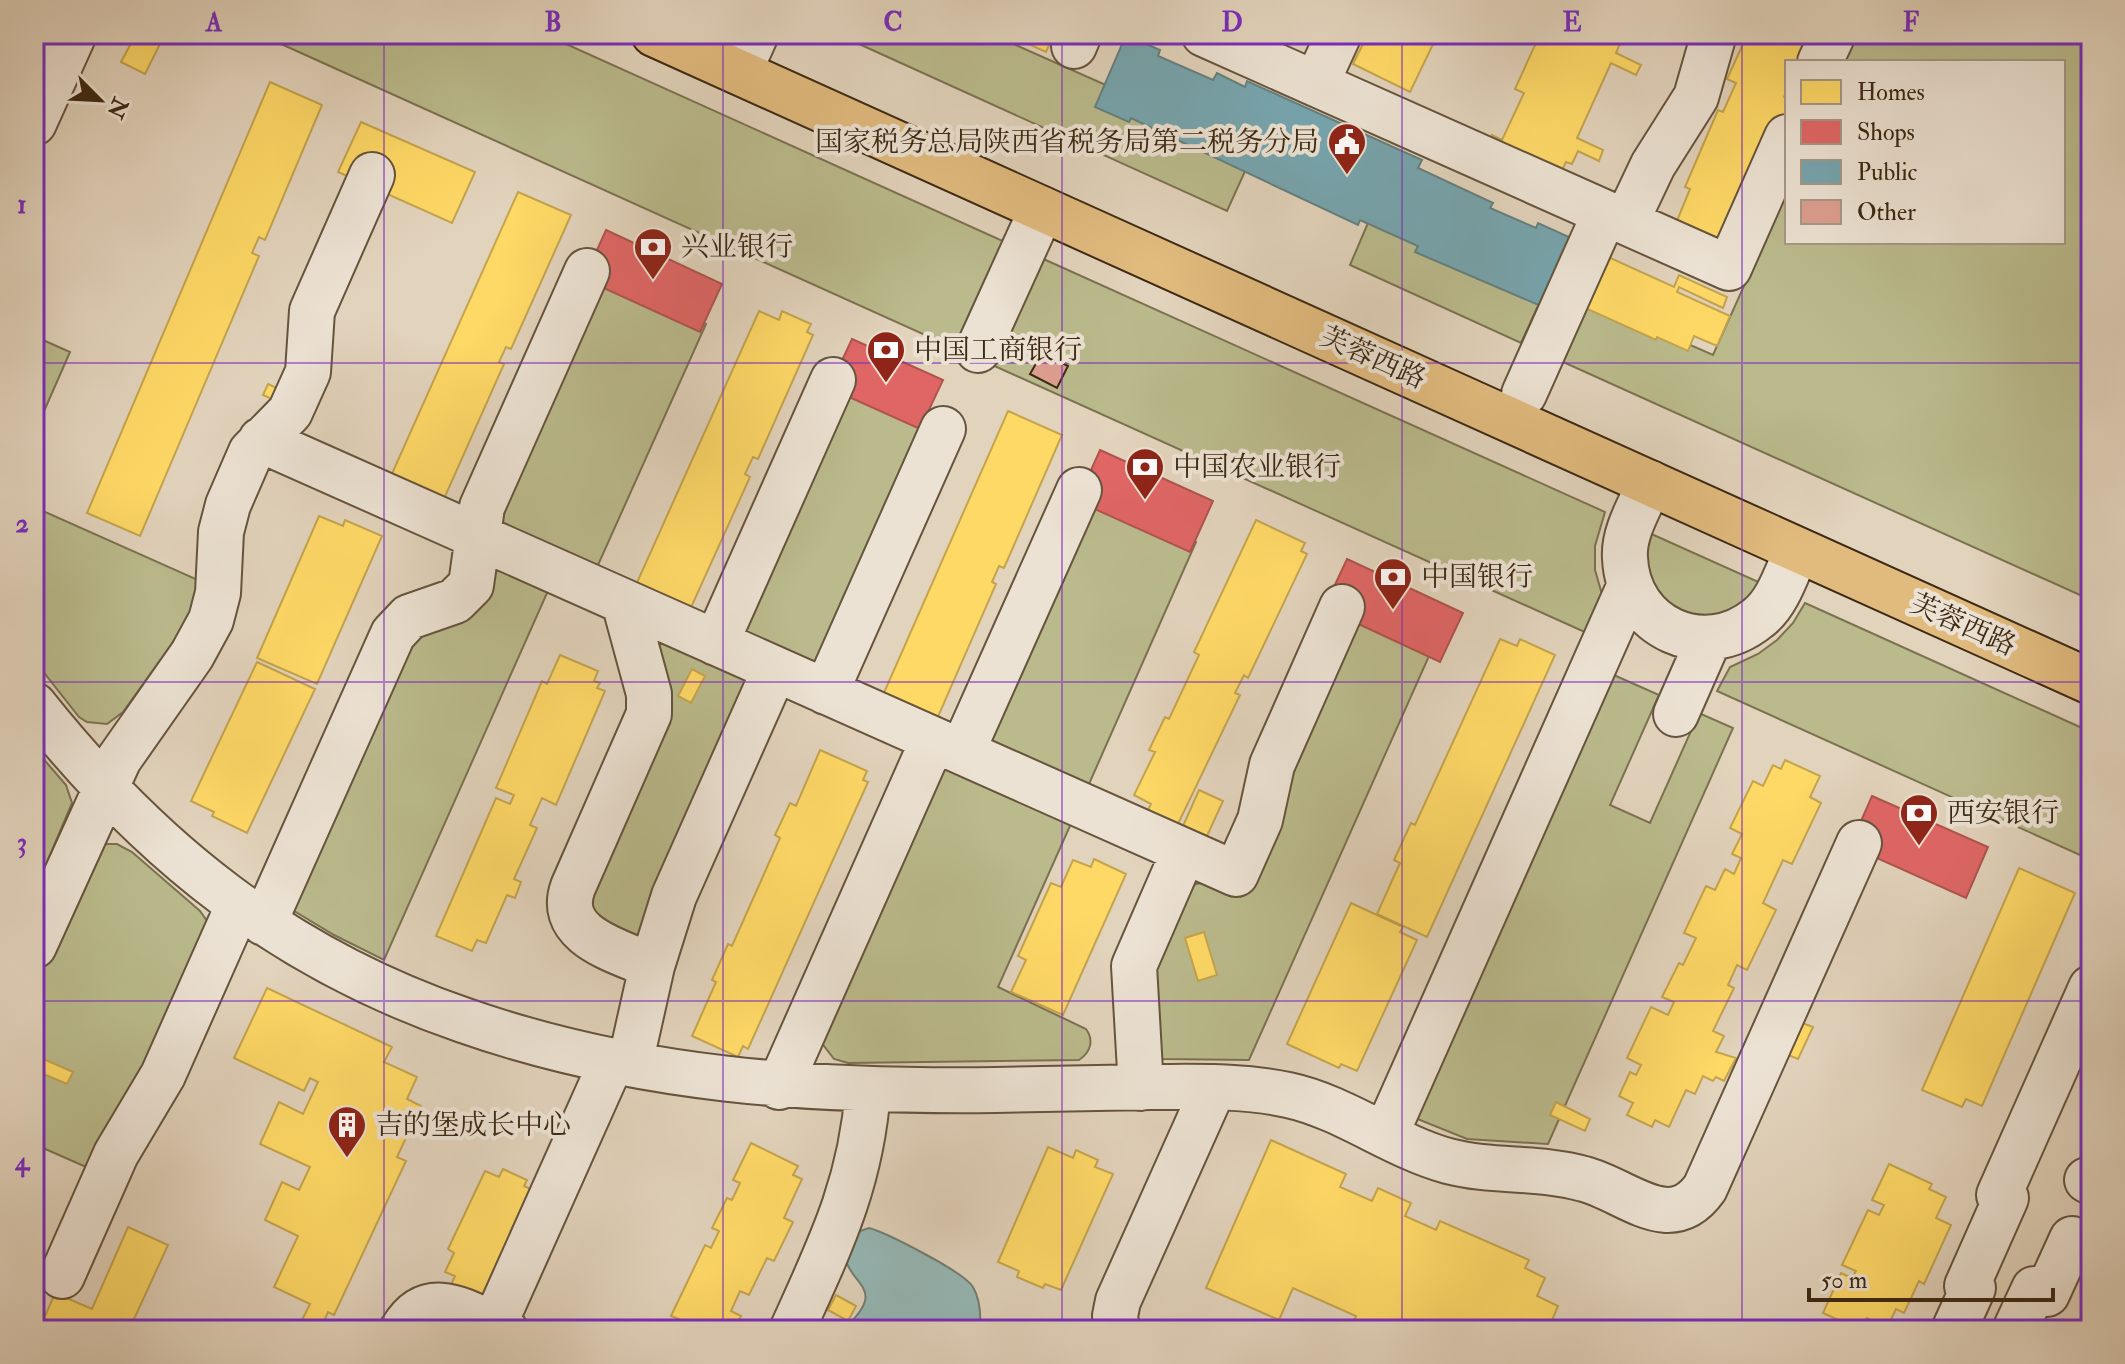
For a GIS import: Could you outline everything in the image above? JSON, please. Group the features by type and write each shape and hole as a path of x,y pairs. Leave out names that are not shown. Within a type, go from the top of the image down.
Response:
{"main road":[{"name":"芙蓉西路","path":"654,34 743,46 2091,649"},
{"name":"芙蓉西路","path":"743,46 1042,209 2091,682"}],"street":[{"path":"34,123 74,34"},
{"path":"1204,34 1729,268 1785,142"},
{"path":"1316,84 1339,34"},
{"path":"1524,394 1616,217 1696,97 1714,34"},
{"path":"1821,60 1833,34"},
{"path":"34,946 105,786 133,736 192,655 211,620 218,593 221,532 228,505 251,452 290,412 308,372 312,311 372,175"},
{"path":"978,350 1042,209"},
{"path":"62,1276 116,1154 251,914 393,634 409,617 455,601 471,585 482,507 587,271"},
{"path":"716,643 833,380"},
{"path":"826,692 943,429"},
{"path":"261,440 1236,874 1260,820 1272,765 1342,607"},
{"path":"1650,483 1631,524 1624,556 1629,587 1645,613 1672,632 1709,639 1734,634 1760,617 1779,591 1797,550"},
{"path":"779,1086 1079,490"},
{"path":"1386,1134 1629,587"},
{"path":"624,602 649,694 649,714 569,902 575,924 586,935 652,966"},
{"path":"1676,714 1709,639"},
{"path":"402,1330 412,1315 425,1306 439,1304 500,1328 621,1062 674,896 775,669"},
{"path":"34,705 105,786 159,840 251,914 354,976 409,1000 522,1038 621,1062 728,1081 779,1086 868,1090 1253,1089 1294,1096 1443,1160 1477,1168 1556,1172 1590,1180 1669,1212 1684,1209 1696,1201 1705,1188 1859,843"},
{"path":"1141,1088 1134,966 1184,851"},
{"path":"1954,1330 1973,1288 1967,1286 2006,1198 1999,1195 2091,988"},
{"path":"1117,1330 1115,1316 1118,1301 1214,1087"},
{"path":"792,1330 851,1192 868,1090"},
{"path":"2015,1330 2034,1289 2047,1294 2072,1239 2091,1248"},
{"path":"1994,1330 1995,1327 2002,1330"}],"green space":[{"path":"259,34 544,34 1005,242 956,349"},
{"path":"837,34 991,34 1549,282 1521,343 1350,265 1368,223 1246,169 1227,211"},
{"path":"1856,34 2091,34 2091,600 1563,362 1590,301 1713,355 1785,194 1785,244 2065,244 2065,60 1845,60"},
{"path":"1039,257 1605,512 1595,546 1595,570 1606,608 1598,638 990,364"},
{"path":"599,276 706,324 594,574 502,528 498,504"},
{"path":"34,336 70,352 34,434"},
{"path":"846,386 932,424 826,657 810,665 748,637 744,626"},
{"path":"1091,495 1196,542 1085,793 991,741"},
{"path":"34,507 198,580 194,606 183,628 123,712 107,724 87,722 79,717 34,660"},
{"path":"1647,532 1763,584 1728,617 1679,616 1646,581"},
{"path":"504,568 551,584 384,960 286,906 407,635"},
{"path":"1805,603 2091,732 2091,860 1717,691 1730,667 1758,654 1777,640 1793,623"},
{"path":"1354,612 1433,647 1249,1060 1162,1059 1157,1055 1147,975 1185,890 1212,881"},
{"path":"653,635 745,678 747,683 644,940 595,926 584,896"},
{"path":"1607,672 1659,695 1610,805 1650,823 1699,713 1733,728 1548,1144 1467,1139 1410,1116"},
{"path":"34,748 66,785 72,803 34,893"},
{"path":"955,767 1074,817 998,987 1086,1029 1090,1046 1079,1060 848,1063 834,1059 821,1042 944,768"},
{"path":"106,844 117,844 132,852 200,911 209,931 95,1171 34,1144 34,976 85,862"}],"water":[{"path":"869,1228 892,1237 967,1280 977,1297 980,1330 841,1330 865,1302 863,1288 845,1258 857,1232"}],"building: Homes":[{"path":"136,34 145,34 161,42 145,74 121,62"},
{"path":"1006,34 1054,34 1046,52"},
{"path":"1368,34 1438,34 1410,92 1353,64"},
{"path":"1540,34 1624,34 1616,53 1641,65 1636,75 1611,63 1577,138 1603,150 1599,161 1578,151 1572,164 1566,162 1557,181 1484,155 1492,135 1502,140 1524,93 1515,89"},
{"path":"1740,34 1842,34 1802,60 1785,60 1785,126 1730,247 1676,223 1690,189 1685,187 1718,110 1723,112 1736,83 1727,79 1743,44 1737,42"},
{"path":"270,82 322,105 265,240 259,237 252,253 259,256 140,536 87,513"},
{"path":"361,122 475,172 452,223 338,172"},
{"path":"518,192 571,215 511,349 506,347 499,362 504,364 443,501 390,478"},
{"path":"1595,251 1674,287 1679,275 1727,297 1723,308 1679,287 1677,292 1730,316 1717,346 1694,336 1688,351 1572,302"},
{"path":"759,311 779,320 782,311 811,324 807,332 813,335 758,459 753,457 745,474 750,477 689,612 635,587"},
{"path":"268,384 292,395 287,406 263,395"},
{"path":"1008,411 1062,435 1004,568 999,566 992,582 996,584 937,719 883,695"},
{"path":"319,516 343,526 345,520 382,536 317,684 257,658"},
{"path":"1256,520 1305,543 1301,551 1307,554 1248,678 1244,675 1235,693 1240,695 1176,828 1146,814 1151,804 1134,795 1155,752 1149,750 1165,717 1169,719 1199,655 1194,652"},
{"path":"1500,639 1517,646 1520,639 1555,655 1427,937 1377,914 1400,863 1394,860 1411,823 1415,825"},
{"path":"560,655 598,671 594,681 600,683 597,688 605,691 556,805 542,798 530,825 537,828 514,879 521,882 515,898 507,895 486,943 477,940 472,951 436,936 496,798 510,804 514,795 496,788 542,681 547,684"},
{"path":"257,662 315,689 247,833 212,816 214,812 191,801"},
{"path":"692,669 705,676 691,703 678,696"},
{"path":"820,750 867,771 863,780 868,782 748,1049 743,1046 738,1057 692,1036 716,982 712,980 728,944 732,946 780,838 775,835 790,803 796,806"},
{"path":"1785,760 1820,776 1810,797 1821,803 1792,864 1783,860 1763,903 1776,910 1747,970 1737,965 1728,985 1734,988 1713,1031 1724,1036 1716,1052 1736,1058 1724,1081 1716,1077 1713,1081 1703,1076 1695,1094 1686,1090 1669,1127 1655,1120 1652,1127 1627,1115 1633,1103 1619,1096 1630,1072 1636,1075 1641,1065 1627,1058 1651,1007 1668,1015 1674,1002 1662,997 1696,938 1684,933 1706,886 1715,890 1725,869 1734,874 1741,858 1732,854 1742,834 1730,828 1753,781 1763,786 1773,765 1781,769"},
{"path":"1199,790 1223,801 1207,836 1183,826"},
{"path":"1094,859 1126,874 1063,1015 1011,992 1026,960 1018,956 1051,883 1061,887 1073,860 1091,867"},
{"path":"2019,868 2075,893 1982,1106 1966,1099 1962,1107 1922,1090"},
{"path":"1351,903 1403,927 1400,932 1417,940 1357,1071 1341,1064 1339,1068 1287,1044"},
{"path":"1204,932 1217,975 1198,981 1185,938"},
{"name":"吉的堡成长中心","path":"267,988 392,1047 384,1062 417,1077 407,1099 421,1106 397,1157 406,1161 334,1315 328,1312 320,1330 299,1326 310,1304 274,1287 298,1236 265,1220 282,1182 299,1190 310,1167 260,1144 279,1102 303,1114 318,1082 310,1078 304,1091 234,1058"},
{"path":"1802,1023 1813,1027 1798,1059 1788,1055"},
{"path":"39,1057 73,1072 67,1084 34,1070"},
{"path":"1556,1102 1590,1119 1585,1131 1550,1115"},
{"path":"1271,1140 1346,1174 1340,1187 1372,1201 1378,1188 1411,1203 1405,1216 1436,1230 1440,1221 1529,1260 1525,1268 1545,1278 1537,1296 1558,1306 1548,1330 1350,1330 1356,1316 1293,1288 1279,1320 1206,1288"},
{"path":"751,1143 798,1166 793,1175 802,1179 784,1218 793,1222 774,1261 767,1258 749,1295 740,1291 731,1311 741,1316 734,1330 674,1330 679,1319 671,1316 705,1245 711,1248 719,1231 712,1228 727,1198 732,1200 740,1183 733,1180"},
{"path":"1048,1147 1073,1158 1076,1150 1098,1160 1095,1167 1113,1174 1061,1290 1045,1284 1043,1288 1017,1277 1019,1271 998,1262"},
{"path":"1889,1164 1932,1184 1929,1189 1946,1197 1936,1218 1951,1225 1924,1284 1919,1281 1904,1313 1896,1309 1887,1328 1867,1318 1860,1330 1823,1313 1841,1273 1852,1278 1856,1271 1842,1265 1868,1210 1879,1215 1884,1205 1872,1200"},
{"path":"503,1169 527,1180 524,1186 541,1194 489,1307 446,1296 455,1276 445,1272 454,1253 448,1249 485,1171 499,1177"},
{"path":"34,1179 41,1182 34,1197"},
{"path":"128,1227 168,1245 129,1330 39,1330 55,1293 92,1309"},
{"path":"836,1295 856,1306 848,1321 828,1310"}],"building: Shops":[{"name":"兴业银行","path":"606,230 722,284 700,332 584,279"},
{"name":"中国工商银行","path":"852,339 943,380 920,429 829,388"},
{"name":"中国农业银行","path":"1100,450 1213,501 1190,552 1077,501"},
{"name":"中国银行","path":"1347,559 1463,613 1440,662 1324,608"},
{"name":"西安银行","path":"1872,796 1988,847 1966,898 1850,846"}],"building: Public":[{"name":"国家税务总局陕西省税务局第二税务分局","path":"1126,35 1160,50 1158,56 1213,80 1217,73 1245,87 1247,81 1422,160 1418,168 1493,203 1490,208 1536,228 1538,223 1580,242 1555,312 1415,252 1418,246 1360,220 1358,225 1131,118 1129,122 1095,107"}],"building: Other":[{"path":"1042,353 1068,366 1057,388 1030,374"}],"place":[{"name":"国家税务总局陕西省税务局第二税务分局","path":"1347,176"},
{"name":"兴业银行","path":"653,281"},
{"name":"中国工商银行","path":"886,384"},
{"name":"中国农业银行","path":"1145,501"},
{"name":"中国银行","path":"1393,611"},
{"name":"西安银行","path":"1919,847"},
{"name":"吉的堡成长中心","path":"347,1159"}]}
